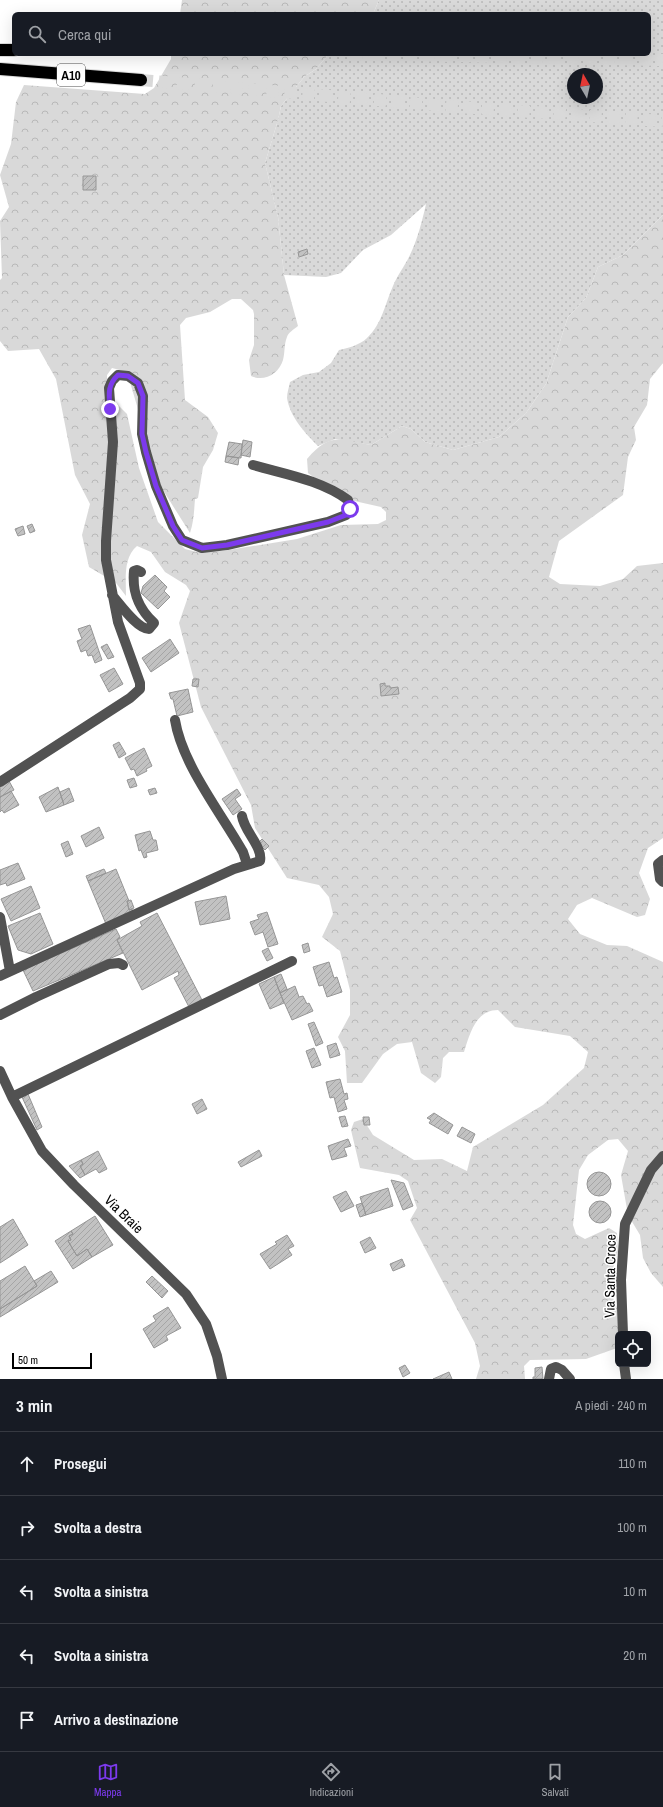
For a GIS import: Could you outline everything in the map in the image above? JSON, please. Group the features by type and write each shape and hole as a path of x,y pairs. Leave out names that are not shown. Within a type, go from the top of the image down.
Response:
{"highway":[{"path":"0,50 12,50"},
{"name":"A10","path":"0,69 141,80"}],"street":[{"path":"0,782 130,698 140,689 140,683 118,622 112,595 106,554 113,442 109,388 112,381 118,375 128,376 138,383 143,396 142,434 146,452 156,486 173,526 182,540 202,548 227,545 328,522 346,515 350,509 348,500 340,494 299,478 253,465"},
{"path":"112,595 139,624 145,629 149,629 154,623 142,611 134,592 134,570 141,572"},
{"path":"175,720 180,742 202,785 243,852 247,864"},
{"path":"0,976 247,864 260,861 261,857 243,824 242,816"},
{"path":"663,860 658,864 660,879 663,882"},
{"path":"0,917 10,971"},
{"path":"12,1097 292,961"},
{"path":"0,1016 36,997 110,964 119,963 123,965"},
{"name":"Via Braie","path":"0,1071 12,1097 42,1151 74,1185 186,1294 206,1324 217,1356 222,1379"},
{"name":"Via Santa Croce","path":"623,1331 621,1280 625,1224 651,1170 663,1156"},
{"path":"624,1367 626,1379"},
{"path":"549,1379 551,1369 556,1368 562,1370 570,1379"}],"green space":[{"path":"182,0 379,0 374,12 180,12"},
{"path":"379,0 663,0 663,215 623,255 598,267 586,298 568,317 546,384 526,413 499,437 453,450 425,442 411,429 402,426 371,445 335,439 318,446 303,430 291,412 287,398 290,382 303,375 319,372 331,363 339,350 361,343 376,326 383,314 395,282 409,257 421,224 426,204 391,235 363,250 341,273 326,277 284,275 278,217 265,163 281,106 304,77 316,69 327,56 651,56 651,12 374,12"},
{"path":"171,56 327,56 316,69 304,77 281,106 265,163 278,217 284,275 298,326 291,331 288,336 285,343 284,357 281,365 275,373 270,376 256,378 251,376 249,360 254,345 254,314 253,310 241,299 232,299 210,312 186,318 180,325 185,400 208,417 218,433 213,450 203,467 198,498 195,499 190,533 161,487 127,372 112,368 107,375 107,394 127,414 139,468 158,522 185,549 197,552 222,551 297,539 341,525 378,524 386,520 386,512 381,507 341,498 308,473 307,459 315,450 329,441 343,440 371,445 402,426 411,429 425,442 453,450 499,437 526,413 546,384 568,317 586,298 598,267 623,255 663,215 663,363 650,379 647,405 634,427 636,440 628,457 623,495 559,541 549,577 560,584 600,586 623,579 637,566 663,563 663,838 648,848 639,873 650,899 645,915 637,917 592,898 577,905 568,919 580,934 607,945 627,946 663,962 663,1287 651,1273 643,1258 640,1235 628,1215 621,1175 628,1151 618,1139 608,1140 588,1155 579,1170 573,1225 576,1234 585,1239 609,1228 617,1233 618,1252 608,1286 619,1312 618,1331 615,1331 615,1349 586,1359 530,1360 524,1366 525,1379 476,1379 480,1366 475,1343 410,1220 417,1208 408,1181 399,1175 360,1168 351,1130 354,1122 363,1119 373,1135 414,1160 442,1159 467,1171 473,1147 543,1105 584,1068 588,1052 570,1036 515,1027 498,1010 490,1011 479,1018 475,1024 464,1052 449,1052 443,1058 441,1077 435,1083 421,1073 412,1042 397,1044 383,1054 362,1083 347,1083 345,1051 338,1037 350,1015 350,990 340,951 322,937 333,914 329,897 319,885 287,878 255,828 251,805 201,707 179,623 190,591 186,585 165,572 151,552 137,546 129,556 127,563 126,596 116,583 89,567 82,535 90,504 75,475 56,379 39,349 8,351 0,341 0,280 2,278 0,221 9,207 0,175 11,144 16,102 24,85 145,94 154,88 171,59"}],"building":[{"path":"83,176 96,176 96,190 83,190"},
{"path":"307,249 308,254 299,257 298,252"},
{"path":"243,440 252,442 250,457 241,455"},
{"path":"229,442 242,444 241,458 226,456"},
{"path":"226,456 239,458 238,465 225,462"},
{"path":"32,524 35,531 30,533 27,526"},
{"path":"23,526 25,534 18,536 15,529"},
{"path":"155,575 167,587 164,591 170,597 158,609 141,593 143,586"},
{"path":"90,625 102,660 95,663 92,655 88,656 86,650 81,652 77,641 82,639 78,629"},
{"path":"170,639 179,653 151,672 142,658"},
{"path":"107,644 114,657 108,659 101,647"},
{"path":"114,668 123,684 109,692 100,675"},
{"path":"193,679 199,679 198,687 192,686"},
{"path":"385,683 385,686 390,686 390,688 398,687 399,694 381,696 380,684"},
{"path":"188,689 193,712 177,716 173,699 171,699 169,693"},
{"path":"119,742 126,754 119,758 113,745"},
{"path":"144,748 152,766 146,769 147,771 137,776 134,769 131,770 125,758"},
{"path":"134,778 137,786 130,788 127,780"},
{"path":"9,781 14,790 0,797 0,786"},
{"path":"58,787 64,805 46,812 39,797"},
{"path":"69,788 74,801 64,805 60,792"},
{"path":"155,788 157,793 150,795 148,790"},
{"path":"237,789 241,795 235,799 242,809 233,815 222,799"},
{"path":"11,791 19,805 4,813 2,810 0,812 0,797"},
{"path":"99,827 104,838 86,847 81,836"},
{"path":"150,831 153,840 156,840 158,850 146,853 147,857 144,858 141,850 139,851 135,835"},
{"path":"262,839 269,846 265,850 258,843"},
{"path":"68,841 73,854 66,857 61,844"},
{"path":"18,863 25,879 7,886 6,883 0,885 0,870"},
{"path":"104,869 106,873 88,881 86,876"},
{"path":"116,869 129,901 127,901 129,910 132,909 133,913 106,924 88,881"},
{"path":"31,886 40,908 11,921 1,899"},
{"path":"226,896 230,919 200,925 195,902"},
{"path":"131,900 134,908 129,910 127,901"},
{"path":"267,912 278,944 268,947 263,932 255,935 250,922 259,919 257,915"},
{"path":"40,913 53,944 31,954 18,950 8,926"},
{"path":"157,913 202,1000 189,1007 174,978 179,975 178,971 142,990 117,940 142,926 140,922"},
{"path":"116,929 120,937 117,940 123,953 33,991 23,970"},
{"path":"308,943 310,951 304,953 302,945"},
{"path":"268,948 273,958 267,961 262,951"},
{"path":"329,962 334,978 337,977 342,992 327,997 323,985 319,986 313,967"},
{"path":"281,974 287,989 280,993 274,977"},
{"path":"274,977 284,1003 270,1009 259,984"},
{"path":"295,986 299,997 303,996 313,1011 292,1020 280,993"},
{"path":"314,1022 323,1043 316,1046 308,1024"},
{"path":"336,1043 340,1055 330,1058 327,1046"},
{"path":"314,1048 321,1065 312,1068 306,1051"},
{"path":"340,1079 344,1094 347,1093 348,1099 344,1100 347,1109 338,1112 334,1097 330,1098 326,1082"},
{"path":"28,1094 42,1127 37,1130 22,1097"},
{"path":"202,1099 207,1109 197,1114 192,1104"},
{"path":"434,1113 453,1125 448,1134 429,1123 431,1120 427,1118"},
{"path":"345,1116 348,1126 342,1127 339,1117"},
{"path":"363,1117 369,1117 370,1125 364,1125"},
{"path":"462,1127 475,1134 471,1143 457,1136"},
{"path":"348,1139 351,1146 344,1148 347,1156 332,1160 328,1146"},
{"path":"259,1150 262,1156 241,1167 238,1162"},
{"path":"98,1151 107,1169 99,1173 96,1169 85,1175 80,1166 83,1164 81,1160"},
{"path":"81,1160 83,1164 80,1166 85,1175 80,1178 69,1166"},
{"path":"599,1172 608,1175 611,1184 608,1193 599,1196 590,1193 587,1184 590,1175"},
{"path":"391,1180 404,1183 413,1206 403,1210"},
{"path":"388,1188 393,1206 366,1215 360,1197"},
{"path":"346,1191 354,1206 341,1212 333,1197"},
{"path":"596,1201 604,1201 611,1208 611,1216 604,1223 596,1223 589,1216 589,1208"},
{"path":"362,1203 366,1215 360,1217 356,1205"},
{"path":"95,1216 113,1245 92,1257 87,1249 77,1256 68,1241 71,1240 69,1236 73,1234 71,1231"},
{"path":"13,1219 28,1245 0,1263 0,1227"},
{"path":"71,1231 73,1234 69,1236 71,1240 68,1241 77,1256 87,1249 92,1257 73,1269 55,1241"},
{"path":"287,1235 294,1246 288,1249 292,1255 270,1269 260,1254 277,1244 275,1242"},
{"path":"370,1237 376,1248 365,1253 360,1242"},
{"path":"402,1259 405,1266 393,1271 390,1264"},
{"path":"25,1266 37,1286 0,1309 0,1281"},
{"path":"51,1271 58,1282 0,1317 0,1309 37,1286 34,1281"},
{"path":"152,1276 168,1291 162,1298 146,1282"},
{"path":"168,1307 181,1328 166,1336 168,1340 154,1348 143,1329 156,1321 153,1316"},
{"path":"405,1365 410,1373 403,1377 399,1368"},
{"path":"542,1367 543,1379 533,1379 533,1377 535,1377 535,1368"},
{"path":"449,1372 452,1379 433,1379"}],"tunnel":[{"path":"455,56 663,60"},
{"path":"141,80 447,106 663,121"}],"route":[{"path":"110,409 109,388 112,381 118,375 128,376 138,383 143,396 142,434 146,452 156,486 173,526 182,540 202,548 227,545 328,522 346,515 350,509"}]}
